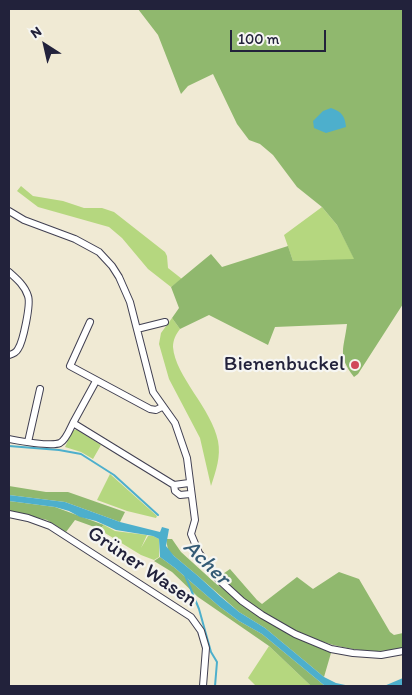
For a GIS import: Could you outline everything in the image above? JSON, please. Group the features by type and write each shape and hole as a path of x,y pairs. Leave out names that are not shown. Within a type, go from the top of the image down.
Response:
{"street":[{"path":"9,211 24,220 75,239 99,252 119,277 130,302 153,392 174,423 187,458 190,494 195,520 191,534 199,553 219,580 242,601 262,615 295,634 331,649 381,655 403,652"},
{"path":"9,272 25,288 29,299 22,341 18,350 9,355"},
{"path":"90,322 70,366 150,409 156,410 162,407"},
{"path":"137,329 165,322"},
{"path":"9,439 60,444 64,440 96,380"},
{"path":"28,442 40,389"},
{"path":"73,423 174,485 189,483"},
{"path":"174,485 175,491 180,495 190,494"},
{"name":"Grüner Wasen","path":"9,514 50,526 191,617 201,631 206,648 203,686"}],"green space":[{"path":"138,9 403,9 403,304 358,374 354,377 345,363 343,352 347,324 275,327 268,345 209,315 180,329 172,318 179,308 171,287 211,254 222,267 288,246 293,261 354,259 337,225 322,207 297,187 273,155 260,144 249,140 237,124 213,74 188,86 181,94 158,35"},
{"path":"21,186 33,196 63,201 84,208 102,208 114,212 165,252 168,268 182,279 171,287 148,269 122,238 109,227 38,207 17,191"},
{"path":"322,207 337,225 355,260 293,261 284,235"},
{"path":"172,318 180,329 176,335 173,347 175,358 209,417 218,441 218,458 211,486 200,438 169,379 159,344 161,333"},
{"path":"74,430 101,445 93,459 81,452 65,447"},
{"path":"110,474 157,516 156,518 127,511 97,500"},
{"path":"9,486 46,492 68,492 125,512 120,522 65,502 9,495"},
{"path":"9,501 55,507 104,525 100,529 75,520 66,532 47,520 9,511"},
{"path":"104,525 115,531 147,535 141,548 148,536 159,539 159,557 154,560 141,555 100,530"},
{"path":"166,539 172,539 181,552 214,582 251,610 290,634 331,653 324,677 265,628 239,612 174,556 168,550"},
{"path":"160,557 220,607 239,621 262,634 325,686 311,686 269,646 198,597 172,572 154,561"},
{"path":"230,569 262,604 297,577 313,589 339,572 359,579 390,632 394,635 403,633 403,648 383,651 341,647 299,633 262,612 239,594 220,576"},
{"path":"269,646 311,686 256,686 248,678"}],"water":[{"path":"331,108 342,115 346,127 326,133 314,128 313,121 323,111"},
{"path":"9,495 65,502 120,522 160,532 162,527 169,529 166,546 174,556 221,597 239,612 265,628 324,677 336,683 350,686 325,686 262,634 239,621 220,607 160,557 159,539 153,536 116,530 55,507 9,501"},
{"path":"403,678 403,686 384,686"}],"waterway":[{"path":"9,446 59,450 81,454 114,475 158,515"},
{"name":"Acher","path":"185,575 199,609 211,652 217,662 215,686"}],"place":[{"name":"Bienenbuckel","path":"355,365"}]}
